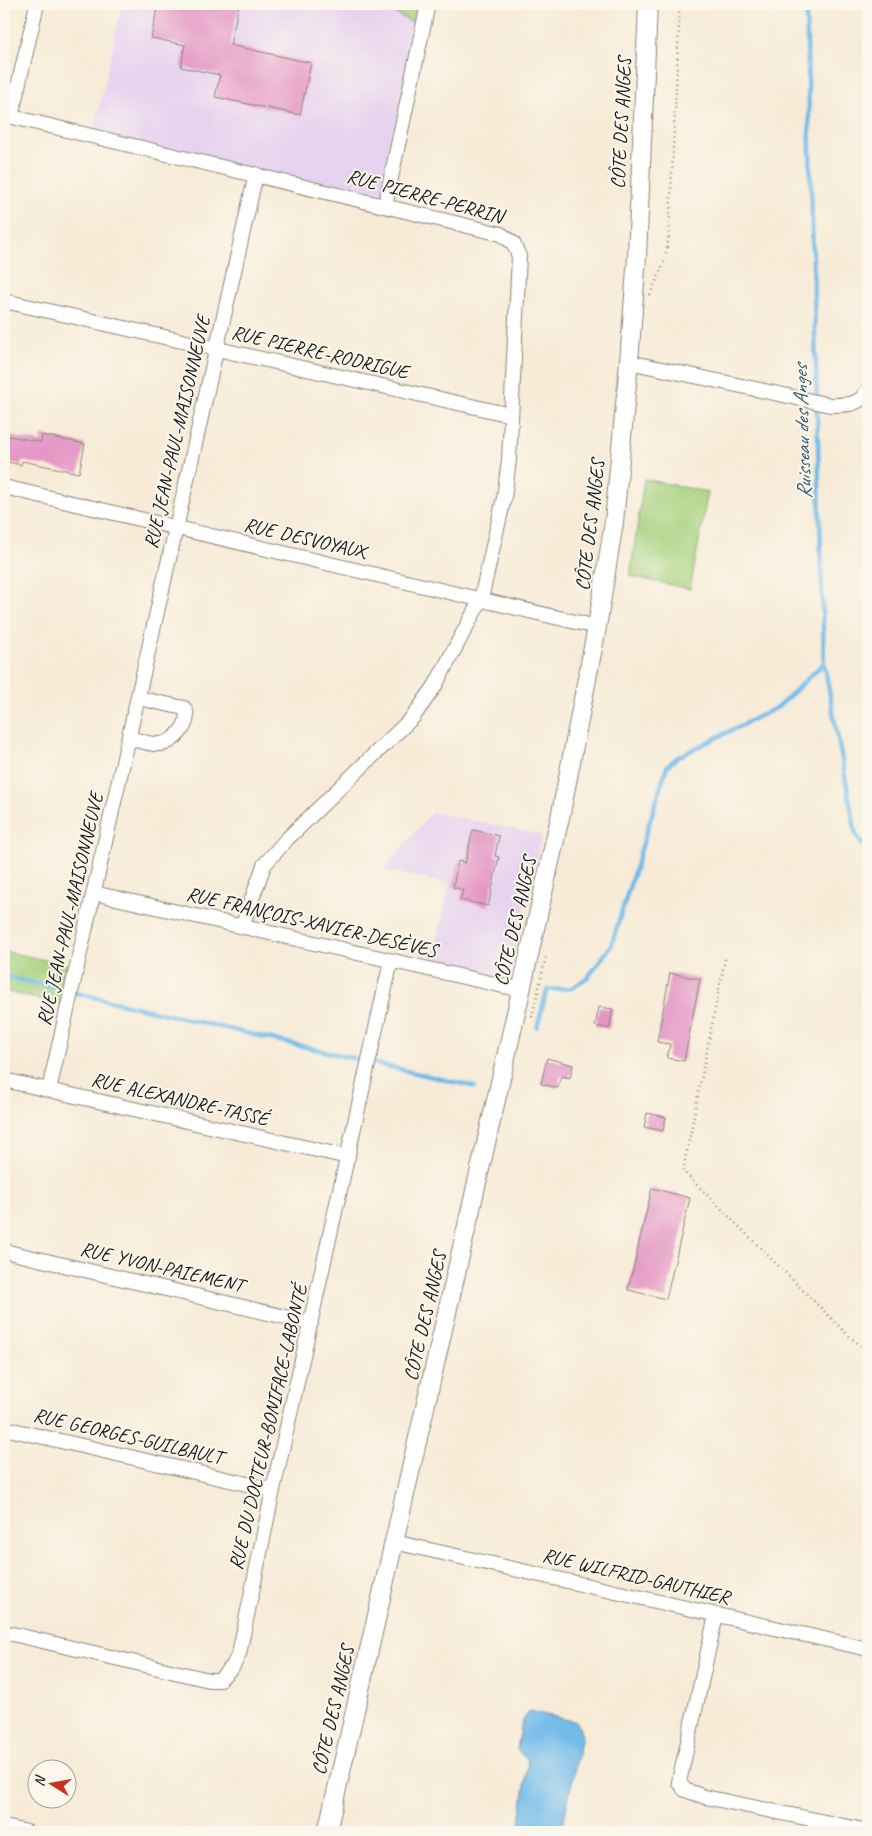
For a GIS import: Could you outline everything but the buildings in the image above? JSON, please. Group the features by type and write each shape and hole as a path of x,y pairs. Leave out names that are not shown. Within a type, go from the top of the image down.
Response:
{"street":[{"path":"7,116 37,4"},
{"path":"385,206 428,4"},
{"name":"CÔTE DES ANGES","path":"327,1832 561,813 597,627 614,522 629,362 637,256 648,4"},
{"name":"RUE PIERRE-PERRIN","path":"7,116 501,234 513,243 519,256 511,415 504,498 481,599 435,686 413,717 288,838 264,865 242,927"},
{"name":"RUE JEAN-PAUL-MAISONNEUVE","path":"49,1090 256,174"},
{"name":"RUE PIERRE-RODRIGUE","path":"4,301 511,415"},
{"path":"629,362 830,405 849,406 858,403 868,390"},
{"name":"RUE DESVOYAUX","path":"4,487 597,627"},
{"path":"129,738 160,744 169,742 187,723 188,716 184,708 138,698"},
{"name":"RUE FRANÇOIS-XAVIER-DESÈVES","path":"94,893 521,990"},
{"name":"RUE DU DOCTEUR-BONIFACE-LABONTÉ","path":"4,1632 209,1680 219,1680 233,1666 238,1654 391,961"},
{"name":"RUE ALEXANDRE-TASSÉ","path":"4,1080 348,1157"},
{"name":"RUE YVON-PAIEMENT","path":"4,1251 311,1323"},
{"name":"RUE GEORGES-GUILBAULT","path":"4,1428 273,1490"},
{"name":"RUE WILFRID-GAUTHIER","path":"394,1542 868,1649"},
{"path":"716,1615 678,1782 684,1790 705,1797 868,1830"},
{"path":"4,1831 8,1828 27,1832"}],"path":[{"path":"725,959 683,1170 850,1337 868,1351"}],"shaded area":[{"path":"122,4 375,4 423,27 385,206 93,136"},
{"path":"432,812 542,835 507,984 430,970 450,884 383,870"}],"green space":[{"path":"375,4 428,4 423,27"},
{"path":"644,479 708,492 690,589 630,576"},
{"path":"4,951 77,967 68,1006 4,991"}],"water":[{"path":"529,1711 577,1722 582,1736 563,1823 558,1826 536,1828 520,1823 528,1760 517,1750 522,1722"}],"waterway":[{"name":"Ruisseau des Anges","path":"806,4 824,663 856,835 868,853"},
{"path":"537,1027 547,990 572,988 588,977 611,946 667,766 678,757 778,707 824,663"},
{"path":"4,976 475,1087"}]}
